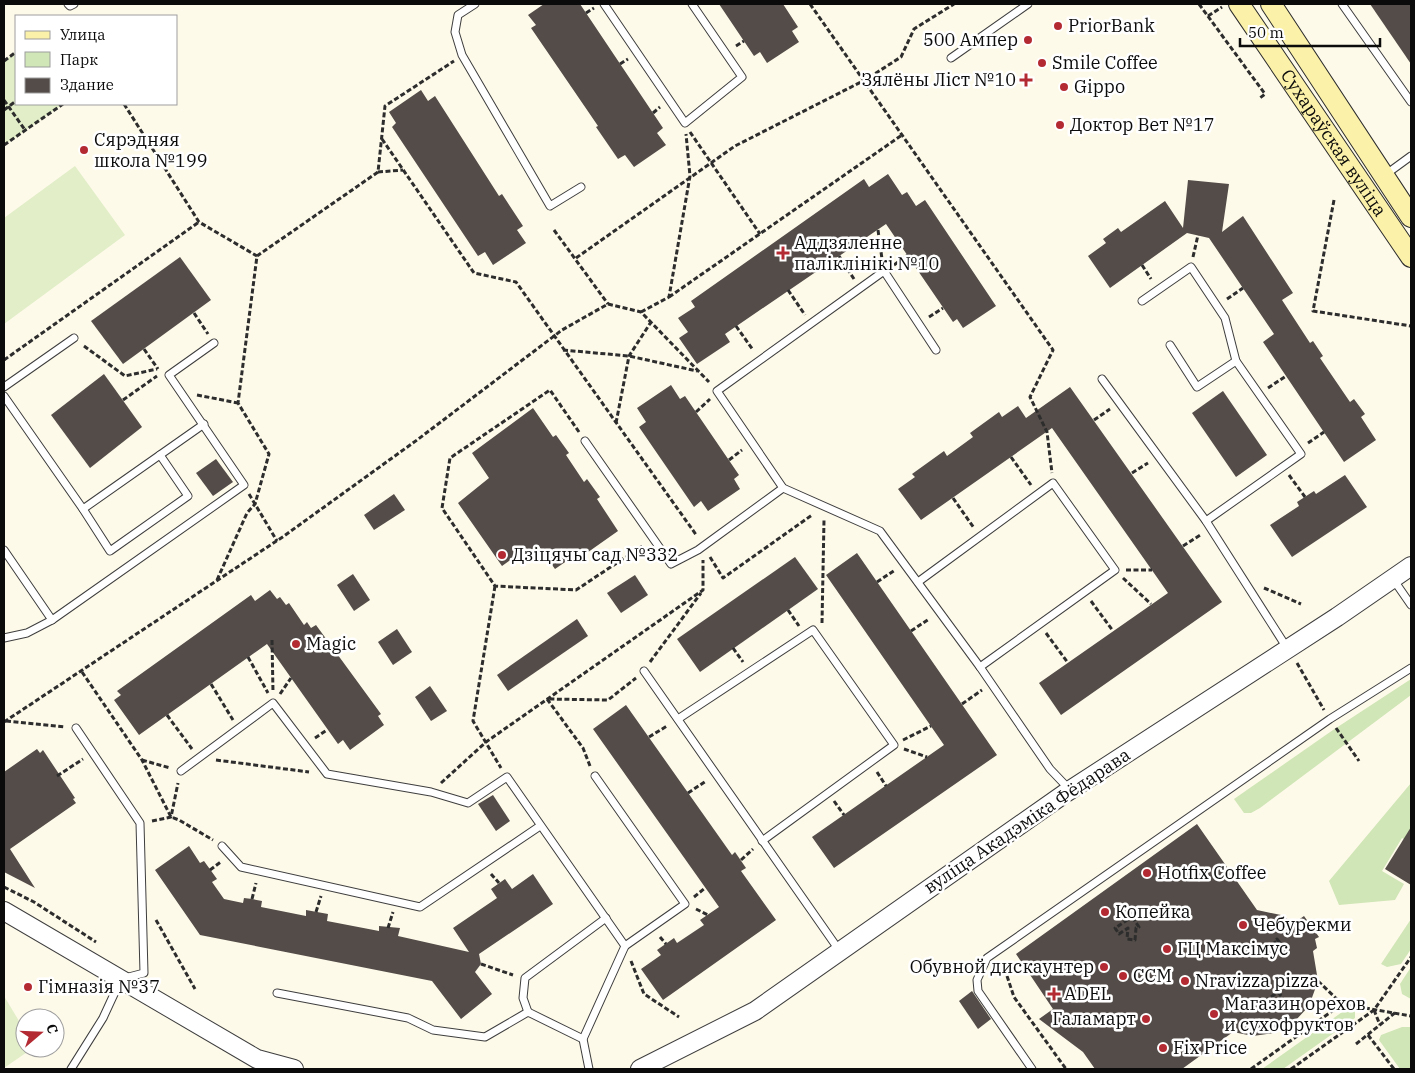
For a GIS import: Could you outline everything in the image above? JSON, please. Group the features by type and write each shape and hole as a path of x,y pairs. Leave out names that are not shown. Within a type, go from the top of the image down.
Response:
{"main road":[{"name":"Сухараўская вуліца","path":"1239,4 1411,257"},
{"name":"Сухараўская вуліца","path":"1271,4 1411,217"}],"street":[{"name":"вуліца Акадэміка Фёдарава","path":"640,1069 755,1011 839,950 1070,790 1411,566"},
{"path":"4,911 257,1058 294,1069"}],"lane":[{"path":"68,4 70,6 74,4"},
{"path":"475,4 458,15 455,32 462,55 550,206 581,187"},
{"path":"604,4 685,123 742,77 692,4"},
{"path":"951,58 1028,4"},
{"path":"1342,4 1411,102"},
{"path":"1384,175 1411,156"},
{"path":"1142,301 1191,266 1225,318 1236,361 1301,454 1206,521"},
{"path":"936,350 884,271 717,391 784,488 880,531 980,667 1050,770 1070,790"},
{"path":"4,387 74,338"},
{"path":"4,638 27,633 52,620 244,485 169,375 214,343"},
{"path":"1170,345 1197,387 1236,361"},
{"path":"1102,379 1211,528 1287,648"},
{"path":"4,396 110,551 188,496 160,455"},
{"path":"83,509 204,424"},
{"path":"585,441 671,564 704,545 784,488"},
{"path":"918,582 1053,484 1115,570 980,667"},
{"path":"4,550 52,620"},
{"path":"1393,579 1411,605"},
{"path":"678,720 813,630 894,745 762,841"},
{"path":"1032,1069 978,991 977,980 987,958 1330,719 1411,668"},
{"path":"644,671 839,950"},
{"path":"180,770 273,703 327,774 431,792 468,803 507,777 625,946"},
{"path":"71,1069 103,1018 121,979 144,973 140,823 76,728"},
{"path":"589,1069 584,1039 625,946 685,904 595,776"},
{"path":"222,846 241,867 420,907 540,826"},
{"path":"584,1039 528,1012 522,998 525,978 606,918"},
{"path":"277,993 408,1018 433,1030 485,1037 528,1012"}],"path":[{"path":"810,4 865,80 1052,350 1030,397 1047,432 1053,484"},
{"path":"576,258 690,176 736,146 865,80 901,57 914,29 954,4"},
{"path":"1199,4 1265,94 1260,98"},
{"path":"1208,16 1226,4"},
{"path":"4,61 15,53"},
{"path":"378,172 384,106 462,55"},
{"path":"4,100 25,130"},
{"path":"4,110 15,102"},
{"path":"4,145 57,105"},
{"path":"125,105 199,222 257,256"},
{"path":"685,123 710,163 760,234"},
{"path":"670,297 690,176 685,123"},
{"path":"641,312 670,297 902,135"},
{"path":"382,139 474,273 516,282 562,350 704,545 723,578 824,506"},
{"path":"216,581 247,513 255,504 269,454 238,403 257,256 378,172 403,170"},
{"path":"1334,200 1313,311 1411,326"},
{"path":"4,360 199,222"},
{"path":"554,230 608,304 641,312 717,391"},
{"path":"878,230 884,271"},
{"path":"1191,266 1198,235"},
{"path":"839,256 860,289"},
{"path":"1142,265 1158,290"},
{"path":"1217,306 1243,288"},
{"path":"788,290 811,324"},
{"path":"5,722 277,541 417,440 553,337 608,304"},
{"path":"194,313 214,343"},
{"path":"616,423 630,356 651,322"},
{"path":"736,326 760,360"},
{"path":"74,338 125,376 157,369"},
{"path":"123,400 162,372 157,369 144,349"},
{"path":"562,350 630,356 697,370"},
{"path":"1259,394 1286,376"},
{"path":"507,777 473,721 495,586 442,508 450,458 550,390 585,441"},
{"path":"181,392 238,403"},
{"path":"1094,420 1119,402"},
{"path":"1298,450 1324,432"},
{"path":"1132,473 1158,456"},
{"path":"1011,457 1037,495"},
{"path":"1284,466 1304,497"},
{"path":"953,498 980,536"},
{"path":"255,504 277,541"},
{"path":"813,630 823,622 824,506"},
{"path":"1184,546 1211,528"},
{"path":"495,586 576,590 653,539"},
{"path":"547,699 608,700 644,671 703,590 704,545"},
{"path":"877,582 904,564"},
{"path":"1115,570 1152,570"},
{"path":"1115,570 1151,604"},
{"path":"1242,579 1301,604"},
{"path":"431,792 486,742 703,590"},
{"path":"1085,592 1113,632"},
{"path":"788,610 805,635"},
{"path":"911,631 940,612"},
{"path":"1040,624 1068,663"},
{"path":"272,640 273,703"},
{"path":"248,658 273,703"},
{"path":"82,672 142,760 171,817"},
{"path":"273,703 291,678"},
{"path":"211,684 238,728"},
{"path":"962,704 991,684"},
{"path":"547,699 583,748 595,776"},
{"path":"167,715 198,757 327,774"},
{"path":"648,737 678,720"},
{"path":"5,722 76,728"},
{"path":"894,745 931,726"},
{"path":"894,745 927,757"},
{"path":"56,776 92,753"},
{"path":"142,760 180,770 171,817"},
{"path":"688,794 716,774"},
{"path":"152,821 171,817 222,846"},
{"path":"4,887 34,902 101,945"},
{"path":"142,896 196,989"},
{"path":"1132,917 1139,927 1136,928 1135,940 1127,939 1128,928 1119,934 1115,928 1132,917"},
{"path":"625,946 644,994 679,1017"},
{"path":"1291,1069 1374,1010 1411,957"},
{"path":"481,964 525,978"},
{"path":"1007,976 1014,997 1066,1069"},
{"path":"1318,981 1342,1004 1411,1016"},
{"path":"1278,992 1282,997 1269,1007 1265,1001 1274,994 1278,992"},
{"path":"1251,1069 1342,1004"},
{"path":"1374,1010 1380,1026"},
{"path":"1356,1044 1396,1012"},
{"path":"1368,1035 1394,1069"}],"green space":[{"path":"15,53 15,105 62,105 4,145 4,61"},
{"path":"75,166 125,235 4,324 4,218"},
{"path":"1411,679 1411,695 1260,808 1251,813 1244,813 1234,799 1333,730"},
{"path":"1411,783 1411,843 1402,838 1382,871 1404,884 1395,900 1339,905 1329,881"},
{"path":"1411,919 1411,949 1401,964 1387,967 1381,964"},
{"path":"1411,967 1411,999 1402,994 1400,984"},
{"path":"4,996 15,1014 15,1058 18,1058 4,1068"},
{"path":"1345,1010 1355,1011 1355,1018 1283,1069 1262,1069"},
{"path":"1402,1027 1411,1027 1411,1069 1400,1069 1379,1040 1381,1035"}],"building":[{"path":"544,4 580,4 663,128 657,133 666,145 634,167 625,155 618,159 596,127 598,126 531,28 536,25 528,15"},
{"path":"719,4 783,4 798,27 792,31 799,42 767,63 760,52 754,56"},
{"path":"1370,4 1411,4 1411,64"},
{"path":"421,90 428,101 435,96 499,196 502,194 523,226 517,230 526,243 493,265 485,252 478,256 392,127 396,123 389,112"},
{"path":"888,174 902,195 907,192 916,206 925,200 996,306 963,328 957,319 953,322 886,224 725,334 730,342 697,364 679,338 688,332 678,318 695,307 691,301 864,179 869,187"},
{"path":"1188,180 1229,184 1222,232 1243,216 1293,293 1282,300 1310,343 1313,341 1323,356 1320,358 1350,402 1354,399 1365,414 1361,417 1376,440 1344,462 1263,342 1274,334 1209,238 1187,233 1110,288 1088,256 1106,243 1103,239 1118,228 1121,232 1165,201 1183,228"},
{"path":"180,257 211,300 123,364 91,321"},
{"path":"104,374 142,427 90,468 51,415"},
{"path":"671,385 680,399 685,396 739,475 734,479 740,489 708,511 701,501 694,507 639,427 646,422 637,408"},
{"path":"1070,387 1222,602 1061,715 1039,683 1168,593 1052,428 921,520 898,489 915,477 912,474 944,451 947,456 973,437 970,433 999,412 1002,417 1018,406 1026,418"},
{"path":"1223,391 1267,455 1236,477 1192,413"},
{"path":"533,408 553,437 556,435 569,453 566,455 584,482 587,479 600,497 597,499 618,531 574,562 571,558 555,569 538,545 521,557 519,554 502,566 458,503 489,478 472,453"},
{"path":"216,459 233,482 213,496 196,473"},
{"path":"1345,475 1367,507 1292,557 1270,525 1299,506 1297,502 1314,491 1316,494"},
{"path":"394,494 405,510 374,530 364,515"},
{"path":"857,553 997,755 834,868 812,837 944,745 826,575"},
{"path":"795,557 818,589 700,672 677,639"},
{"path":"353,574 370,600 354,611 337,585"},
{"path":"635,575 648,595 621,613 607,593"},
{"path":"270,590 277,599 280,597 286,605 289,603 304,625 307,622 311,628 316,625 381,714 378,716 384,725 350,750 343,740 338,744 267,644 139,735 114,700 121,695 117,691 251,595 255,601"},
{"path":"577,619 588,636 508,691 497,675"},
{"path":"397,629 412,652 393,665 378,642"},
{"path":"430,686 447,711 431,721 415,697"},
{"path":"626,705 732,855 735,852 746,868 741,871 776,920 663,1000 641,969 661,955 657,950 674,938 677,943 704,925 700,920 719,907 593,729"},
{"path":"37,749 40,753 43,750 75,798 73,799 76,803 10,849 35,888 4,872 4,772"},
{"path":"493,795 510,821 496,831 478,804"},
{"name":"ГЦ Максімус","path":"1197,824 1257,910 1281,915 1294,923 1304,916 1319,937 1315,939 1317,948 1313,951 1318,981 1309,1006 1295,1021 1273,1033 1253,1036 1233,1032 1182,1069 1095,1069 1083,1052 1039,1019 1053,1009 1016,954"},
{"path":"1411,827 1411,885 1385,869"},
{"path":"189,846 200,863 204,861 217,879 212,882 224,899 243,903 244,898 262,901 261,907 306,916 306,910 328,914 327,921 379,931 379,926 400,928 398,936 469,952 453,928 497,898 491,889 505,879 512,889 533,874 553,904 479,954 481,964 475,972 492,994 461,1019 432,981 200,935 155,870"},
{"path":"972,991 991,1019 978,1029 959,1001"}],"place":[{"name":"PriorBank","path":"1058,26"},
{"name":"500 Ампер","path":"1028,40"},
{"name":"Smile Coffee","path":"1042,63"},
{"name":"Зялёны Ліст №10","path":"1026,80"},
{"name":"Gippo","path":"1064,87"},
{"name":"Доктор Вет №17","path":"1060,125"},
{"name":"Сярэдняя школа №199","path":"84,150"},
{"name":"Аддзяленне паліклінікі №10","path":"783,253"},
{"name":"Дзіцячы сад №332","path":"502,555"},
{"name":"Magic","path":"296,644"},
{"name":"Hotfix Coffee","path":"1147,873"},
{"name":"Копейка","path":"1105,912"},
{"name":"Чебурекми","path":"1243,925"},
{"name":"ГЦ Максімус","path":"1167,949"},
{"name":"Обувной дискаунтер","path":"1104,967"},
{"name":"ССМ","path":"1123,976"},
{"name":"Nravizza pizza","path":"1185,981"},
{"name":"Гімназія №37","path":"28,987"},
{"name":"ADEL","path":"1054,994"},
{"name":"Магазин орехов и сухофруктов","path":"1214,1014"},
{"name":"Галамарт","path":"1146,1019"},
{"name":"Fix Price","path":"1163,1048"}]}
